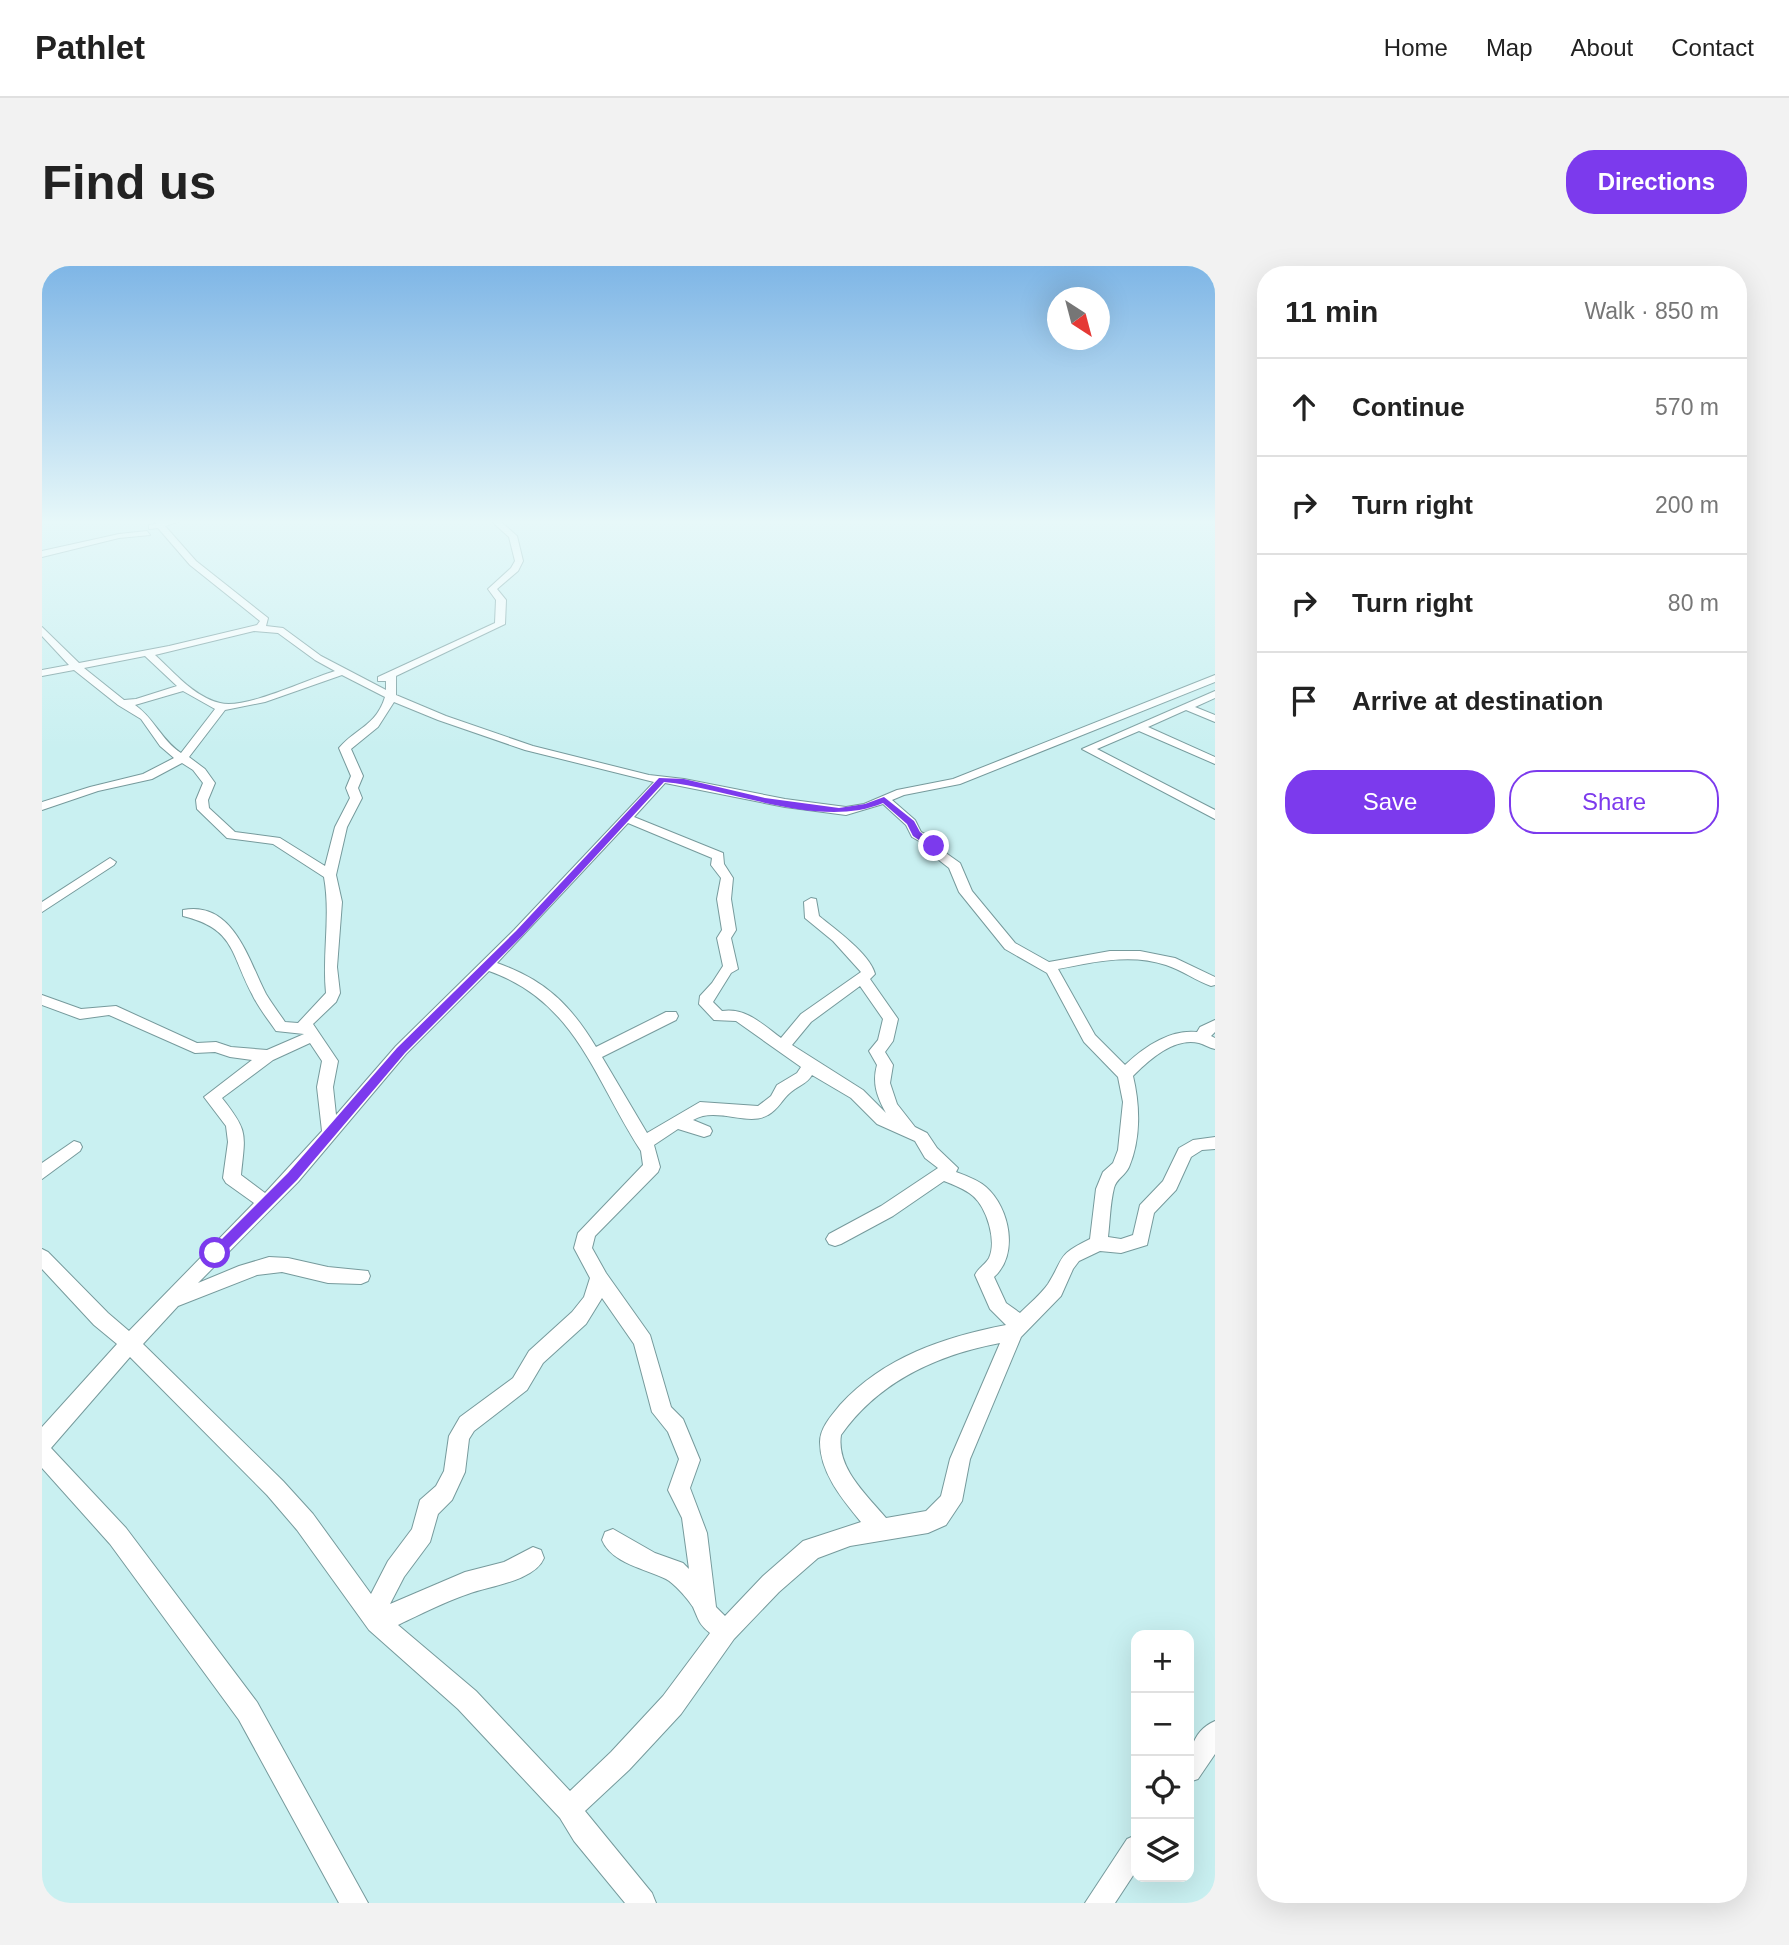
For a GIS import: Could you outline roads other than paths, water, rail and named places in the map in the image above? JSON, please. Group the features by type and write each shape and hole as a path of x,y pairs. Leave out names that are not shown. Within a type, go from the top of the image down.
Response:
{"street":[{"path":"232,596 265,620 261,627"},
{"path":"359,680 381,679 500,624 501,600 498,596"},
{"path":"44,674 261,627 280,629 318,658 392,697 442,718 529,748 662,780 684,782 765,800 839,810 867,807 901,792 946,786 1215,678"},
{"path":"42,630 77,667 108,690 119,702 127,704 145,718 149,726 165,741 169,750 195,763 209,780 202,800 203,809 231,835 276,841 330,875"},
{"path":"146,652 196,696 222,707 268,698 344,671"},
{"path":"330,1134 325,1087 330,1061 310,1032 307,1019 331,999 333,993 330,967 333,956 335,902 330,875 341,827 356,799 352,788 357,776 345,748 352,740 368,732 381,717 392,697 391,675"},
{"path":"127,704 186,687"},
{"path":"1215,694 1088,750 1215,815"},
{"path":"1187,706 1215,719"},
{"path":"42,806 96,788 118,785 147,776 175,764 206,732 222,707"},
{"path":"1140,727 1215,761"},
{"path":"42,1443 62,1417 176,1298 215,1253 267,1203 401,1050 488,965 662,780"},
{"path":"884,799 911,823 916,834 930,842 939,854 956,868 966,892 1010,946 1048,967 1057,976 1089,1038 1125,1075 1131,1102 1126,1150 1120,1167 1109,1177 1105,1189 1098,1243"},
{"path":"626,818 719,856 717,866 725,872 727,878 724,899 729,930 724,938 731,969 726,970 718,986 705,999 706,1004 719,1016 733,1014 741,1017 862,1099 883,1120 921,1137 931,1153 950,1168 887,1210 835,1239"},
{"path":"42,908 110,862"},
{"path":"782,1047 806,1018 867,974 867,969 838,938 812,918 811,902"},
{"path":"188,913 208,915 226,927 247,963 258,992 281,1027 310,1032"},
{"path":"1048,967 1110,953 1140,955 1177,962 1214,984"},
{"path":"488,965 521,978 558,1002 593,1055 649,1152 652,1167 593,1225 583,1240 583,1248 599,1278 643,1342 662,1412 676,1426 687,1449 690,1460 684,1470 679,1490 689,1503 696,1520 703,1601 710,1619 726,1631"},
{"path":"862,978 891,1019 885,1041 877,1051 885,1065 880,1078 888,1103 908,1130"},
{"path":"42,1000 80,1014 111,1010 195,1048 216,1047 230,1052 268,1056"},
{"path":"593,1055 671,1016"},
{"path":"1125,1075 1160,1044 1179,1039 1209,1041 1205,1031 1215,1025"},
{"path":"267,1203 232,1178 236,1142 234,1125 212,1097 268,1056 310,1032"},
{"path":"644,1143 700,1108 761,1112 777,1101 783,1089 803,1077 810,1066"},
{"path":"847,1089 880,1078"},
{"path":"675,1123 691,1125 704,1131"},
{"path":"569,1809 672,1704 726,1631 771,1584 811,1549 830,1540 880,1528 928,1522 938,1517 951,1501 960,1459 1017,1327 1054,1290 1066,1264 1073,1256 1098,1243 1121,1246 1141,1240 1146,1210 1170,1185 1185,1153 1199,1144 1215,1143"},
{"path":"42,1172 74,1147"},
{"path":"941,1173 963,1181 986,1199 995,1220 1000,1247 997,1262 984,1275 992,1291 994,1304 1017,1327"},
{"path":"42,1257 101,1319 130,1344 275,1488 305,1522 375,1618 467,1700 569,1809 583,1832 642,1903"},
{"path":"176,1298 191,1295 249,1270 268,1265 293,1264 317,1273 361,1276"},
{"path":"375,1618 396,1569 422,1534 428,1508 444,1493 454,1472 459,1436 467,1424 520,1384 536,1357 579,1318 592,1301 599,1278"},
{"path":"880,1528 844,1484 832,1454 830,1439 834,1428 868,1390 897,1369 961,1341 1017,1327"},
{"path":"42,1453 118,1536 248,1711 354,1903"},
{"path":"613,1539 649,1562 675,1571 703,1601"},
{"path":"375,1618 465,1583 507,1572 533,1558"},
{"path":"1194,1763 1215,1733"},
{"path":"1099,1903 1131,1855"}]}
